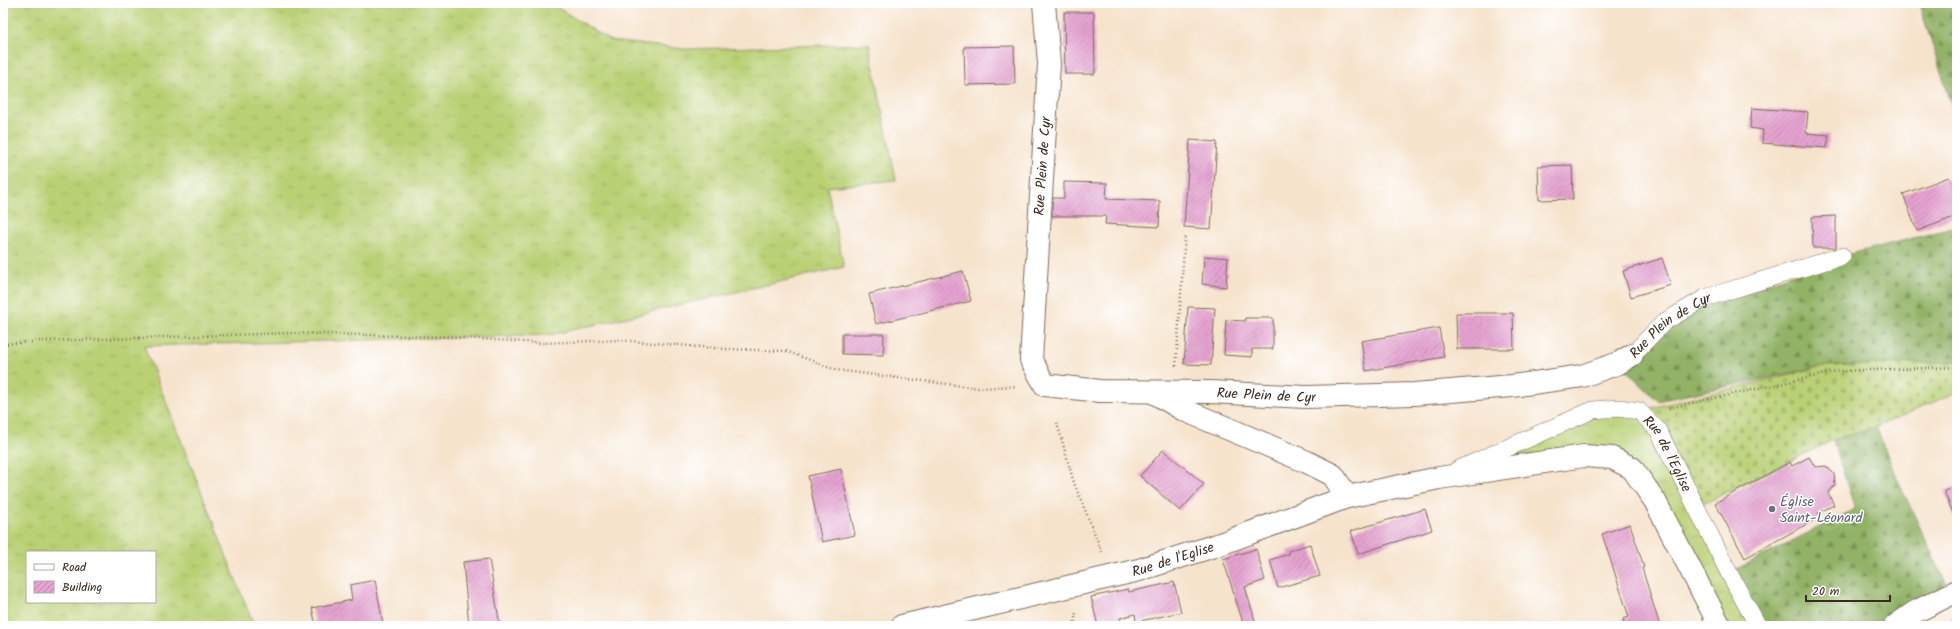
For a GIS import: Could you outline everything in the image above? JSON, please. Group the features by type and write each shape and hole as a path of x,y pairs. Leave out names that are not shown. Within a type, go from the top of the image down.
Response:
{"street":[{"name":"Rue Plein de Cyr","path":"1044,3 1049,64 1031,360 1045,385 1100,391 1210,392 1306,397 1414,394 1512,386 1582,376 1620,363 1632,355"},
{"path":"1152,392 1184,410 1307,462 1333,475 1347,497"},
{"name":"Rue de l'Eglise","path":"909,625 1139,570 1220,544 1347,497 1439,478 1584,456 1612,458 1632,468 1655,501 1720,626"},
{"path":"1895,626 1915,612 1957,591"}],"lane":[{"name":"Rue Plein de Cyr","path":"1632,355 1664,322 1705,298 1842,256"},
{"name":"Rue de l'Eglise","path":"1439,478 1593,410 1620,408 1639,411 1658,430 1729,573 1758,626"}],"path":[{"path":"1174,392 1185,235"},
{"path":"3,344 44,341 288,333 450,338 541,343 619,340 725,349 786,351 836,370 979,388 1045,385"},
{"path":"1644,416 1673,407 1839,371 1957,367"},
{"path":"1057,422 1074,483 1113,576"}],"green space":[{"path":"3,3 555,3 555,6 611,41 685,49 869,44 896,180 827,187 844,267 550,335 144,346 254,626 3,626"},
{"path":"1921,3 1957,3 1957,121 1920,7"},
{"path":"1957,227 1957,362 1824,366 1658,401 1619,363 1664,322 1842,256"},
{"path":"1957,362 1957,392 1876,427 1833,440 1697,507 1639,411 1824,366"},
{"path":"1593,410 1639,411 1758,626 1720,626 1680,549 1612,458 1439,478"},
{"path":"1876,427 1895,474 1951,594 1895,626 1758,626 1729,573 1855,509 1833,440"}],"building":[{"path":"1064,12 1094,12 1095,74 1065,74"},
{"path":"1014,46 1015,84 965,85 964,47"},
{"path":"1752,108 1808,112 1806,133 1829,135 1827,148 1762,143 1763,130 1750,128"},
{"path":"1190,140 1217,142 1211,229 1184,227"},
{"path":"1572,165 1573,199 1539,200 1538,166"},
{"path":"1949,177 1957,197 1957,216 1917,231 1903,194"},
{"path":"1064,182 1107,183 1106,199 1160,201 1159,227 1105,224 1106,216 1052,216 1052,198 1064,198"},
{"path":"1836,216 1836,248 1813,248 1812,217"},
{"path":"1204,256 1228,258 1226,287 1202,284"},
{"path":"1662,258 1671,285 1631,297 1623,271"},
{"path":"963,271 971,301 876,324 869,294"},
{"path":"1188,307 1215,308 1211,365 1184,364"},
{"path":"1456,313 1513,313 1514,349 1457,349"},
{"path":"1245,318 1273,318 1273,349 1252,349 1252,357 1224,355 1226,320 1245,321"},
{"path":"1439,328 1444,357 1366,371 1361,341"},
{"path":"842,334 884,334 883,355 842,354"},
{"path":"1163,450 1204,484 1180,511 1140,476"},
{"name":"Église Saint-Léonard","path":"1809,457 1815,467 1826,466 1834,474 1835,485 1828,493 1834,505 1818,513 1820,517 1745,558 1715,503 1790,462 1792,466"},
{"path":"841,469 855,535 822,542 808,476"},
{"path":"1957,486 1957,523 1944,491"},
{"path":"1425,509 1432,530 1358,554 1351,531"},
{"path":"1630,524 1644,567 1642,568 1660,626 1625,626 1623,619 1629,617 1602,534"},
{"path":"1310,544 1320,576 1278,588 1270,560 1289,554 1288,551"},
{"path":"1256,549 1265,580 1245,587 1256,624 1244,626 1223,559"},
{"path":"489,559 500,626 469,626 463,562"},
{"path":"375,580 383,624 373,626 316,626 312,608 352,600 350,585"},
{"path":"1174,582 1181,612 1136,622 1135,614 1120,618 1122,626 1098,626 1091,597 1128,589 1129,592"},
{"path":"1957,620 1957,626 1944,626"}],"place":[{"name":"Église Saint-Léonard","path":"1772,509"}]}
